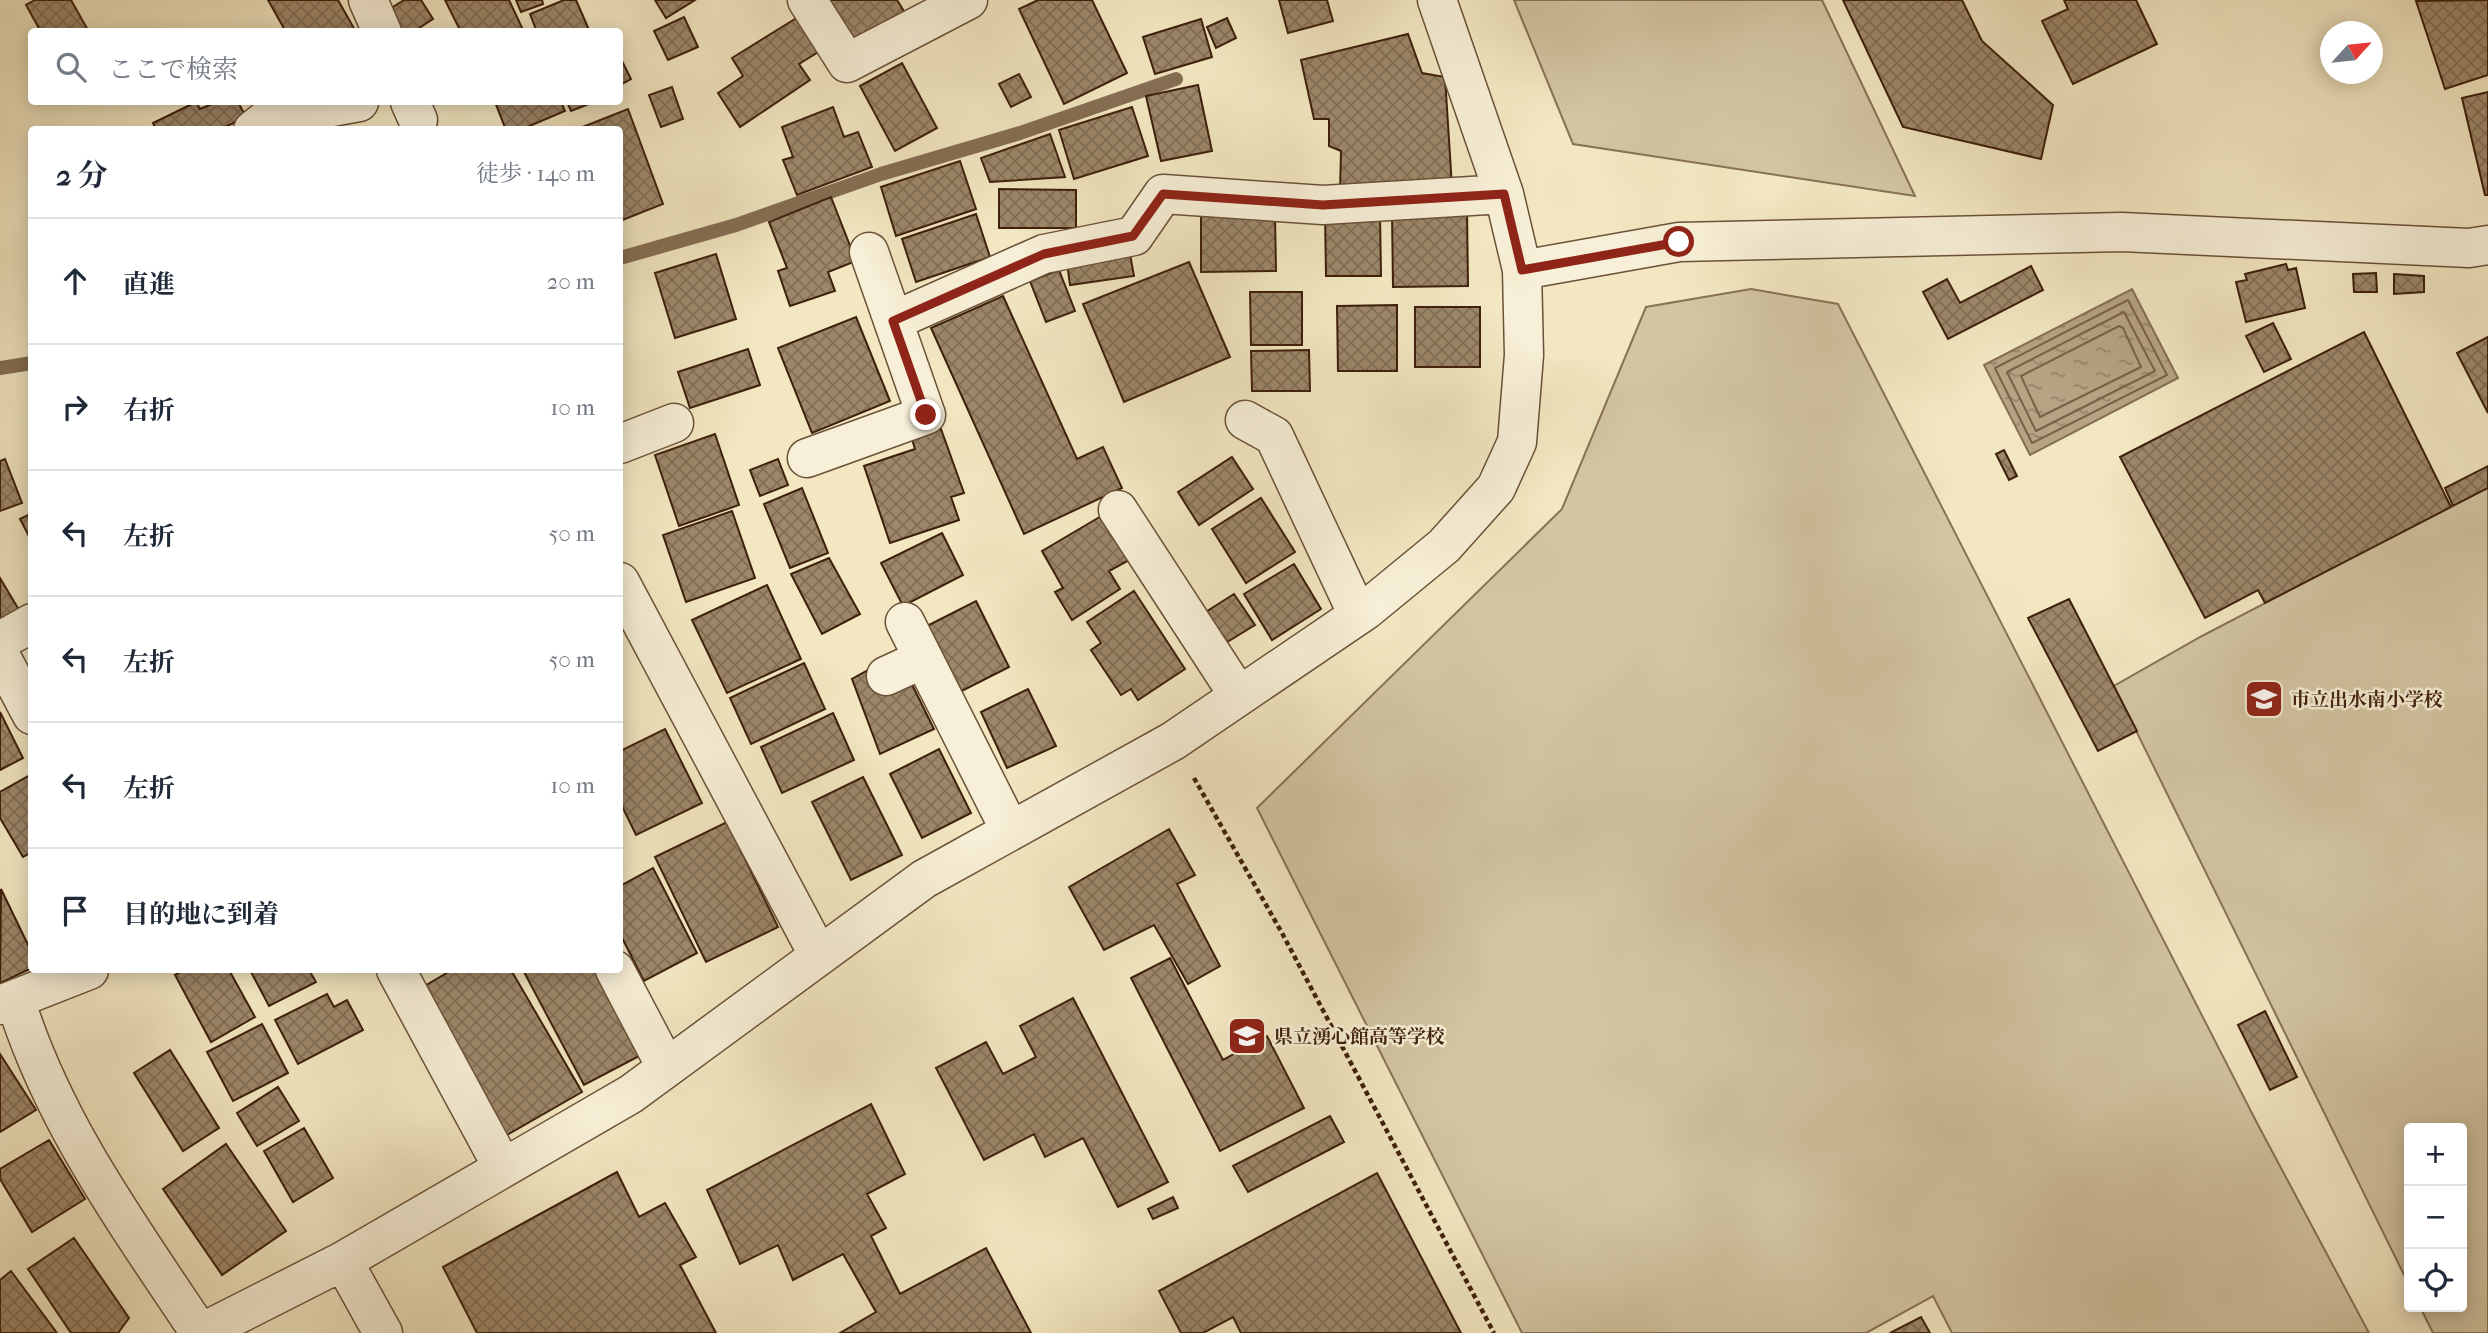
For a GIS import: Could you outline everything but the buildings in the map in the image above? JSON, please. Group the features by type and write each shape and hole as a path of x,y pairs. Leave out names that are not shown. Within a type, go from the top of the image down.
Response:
{"street":[{"path":"368,0 380,28"},
{"path":"807,0 847,63 968,0"},
{"path":"81,973 7,1002 76,1143 201,1333 343,1261 502,1166 631,1094 924,879 1173,741 1358,615 1444,546 1496,488 1517,442 1524,355 1522,270 1504,194 1437,0"},
{"path":"258,126 267,119 343,105"},
{"path":"893,321 1044,254 1133,236 1163,194 1323,205 1504,194"},
{"path":"1522,270 1679,242 2122,232 2469,247 2488,245"},
{"path":"807,458 926,415 869,252"},
{"path":"1245,420 1274,436 1358,615"},
{"path":"623,443 674,423"},
{"path":"1118,510 1239,696"},
{"path":"623,588 819,956"},
{"path":"905,622 1010,830"},
{"path":"0,641 28,625"},
{"path":"0,655 28,708"},
{"path":"886,676 923,659"},
{"path":"398,973 502,1166"},
{"path":"617,973 666,1067"},
{"path":"343,1261 383,1333"}],"path":[{"path":"1173,741 1282,933 1494,1333"}],"shaded area":[{"path":"1514,0 1822,0 1915,196 1573,144"},
{"path":"1751,289 1838,304 2257,1123 2369,1333 1952,1333 1933,1296 1866,1333 1522,1333 1257,808 1562,509 1646,307"},
{"path":"2488,487 2488,1333 2433,1333 2422,1312 2467,1312 2467,1123 2404,1123 2404,1275 2114,686 2202,636"}],"water":[{"path":"2132,289 2178,378 2030,455 1984,365"}],"waterway":[{"path":"623,257 736,225 881,174 1020,133 1176,79"},
{"path":"0,368 28,364"}],"place":[{"name":"市立出水南小学校","path":"2264,699"},
{"name":"県立湧心館高等学校","path":"1247,1036"}],"route":[{"path":"926,415 893,321 1044,254 1133,236 1163,194 1323,205 1504,194 1522,270 1679,242"}]}
